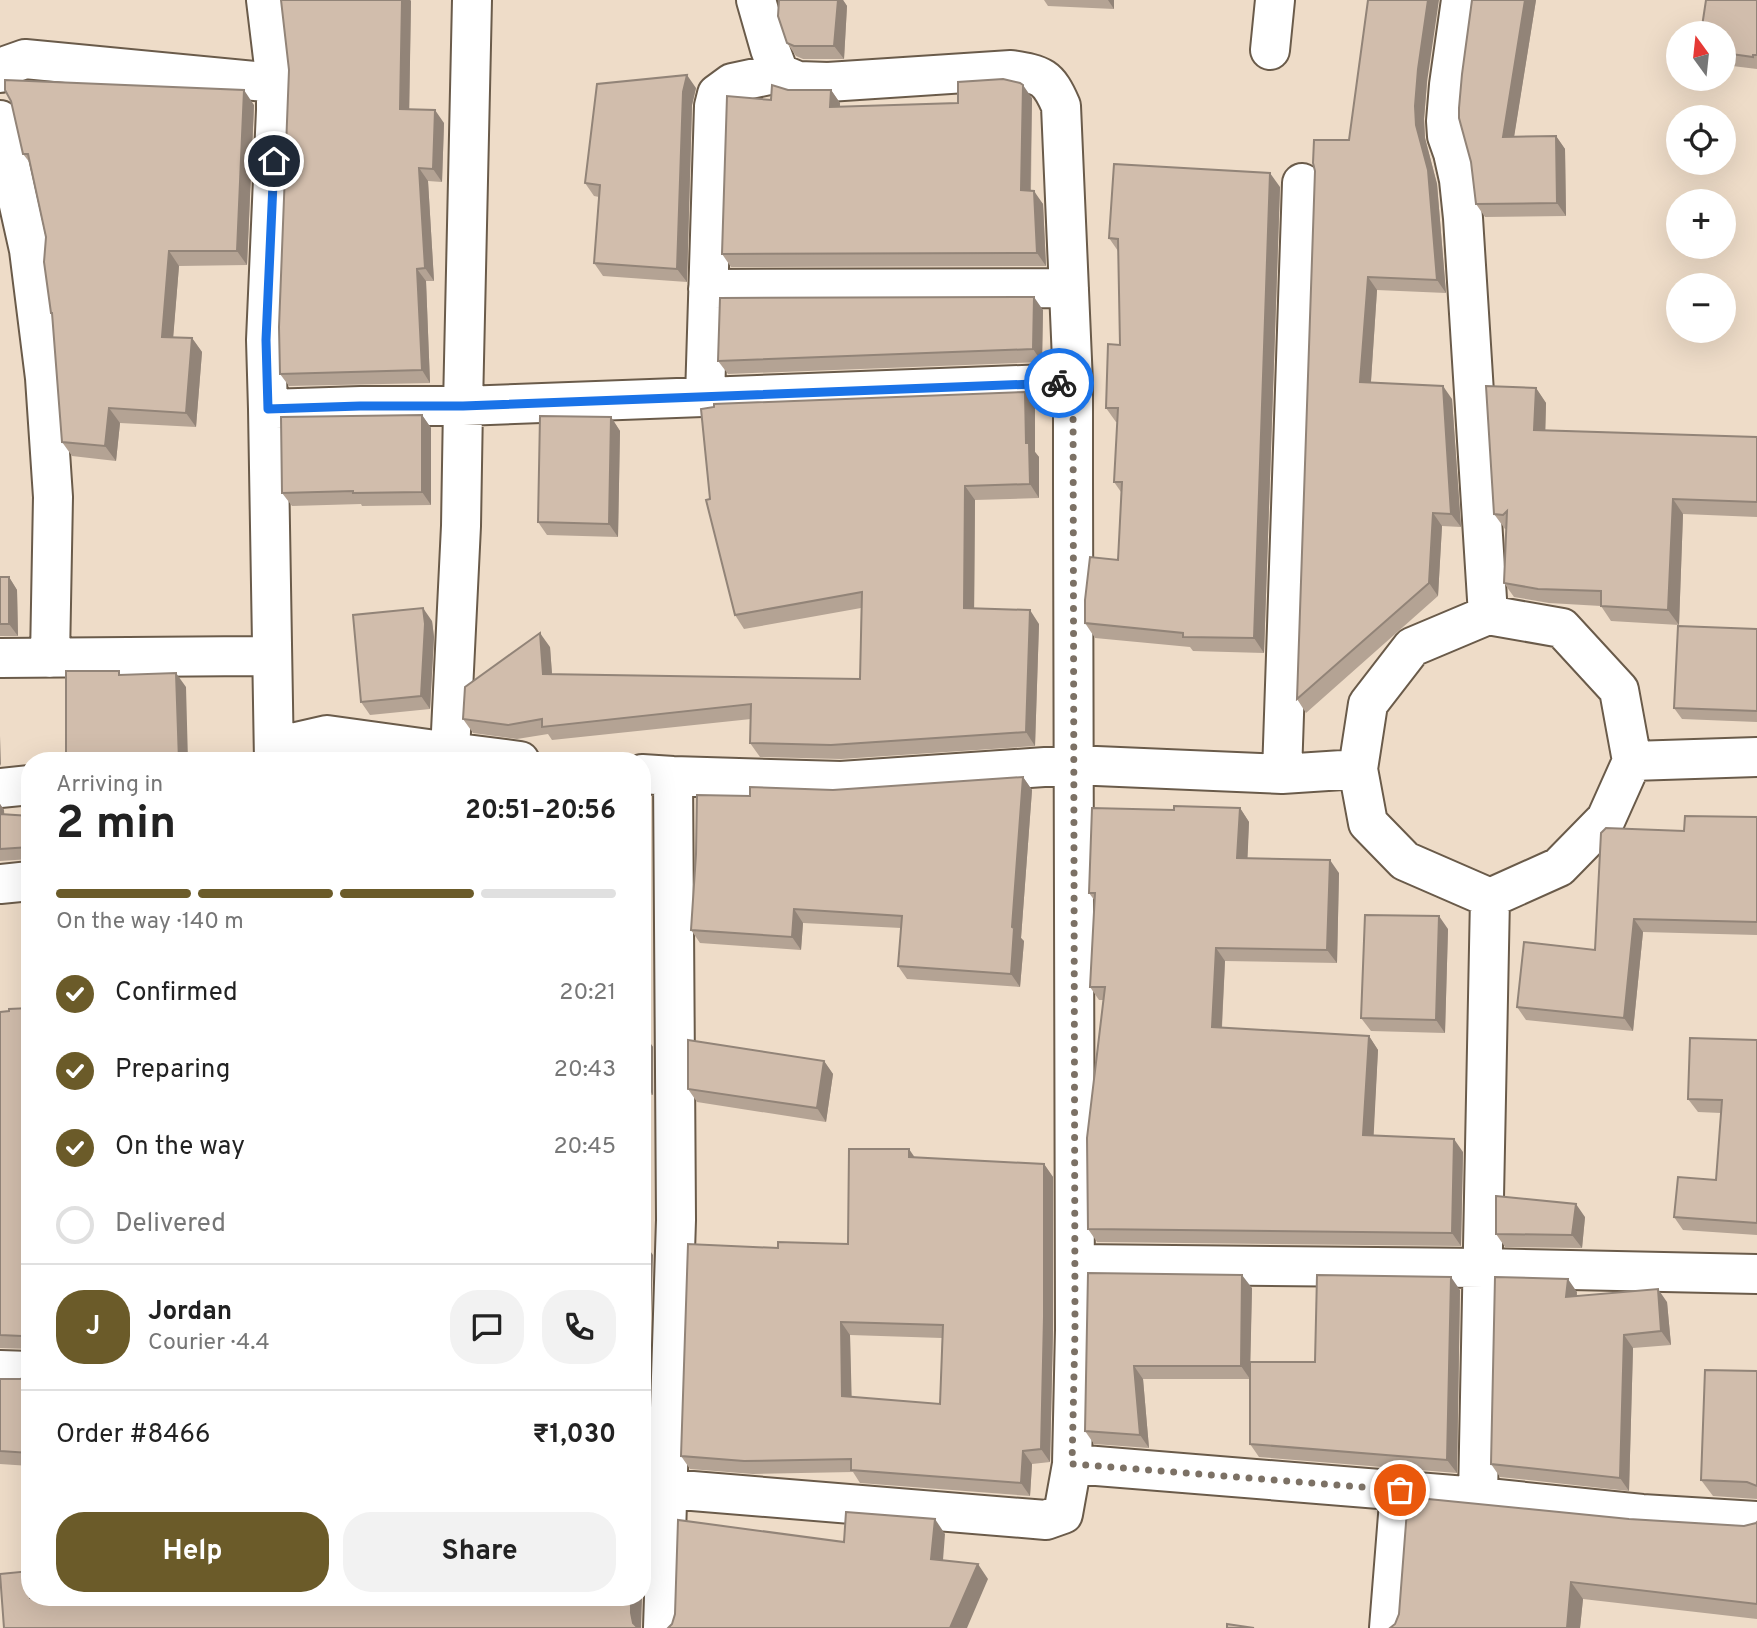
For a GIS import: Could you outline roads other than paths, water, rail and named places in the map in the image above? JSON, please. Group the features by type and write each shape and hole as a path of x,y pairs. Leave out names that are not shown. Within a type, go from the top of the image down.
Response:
{"street":[{"path":"266,0 276,110 266,340 276,752"},
{"path":"284,752 292,743 327,735 450,752 461,526 472,0"},
{"path":"756,0 779,73"},
{"path":"1270,50 1275,0"},
{"path":"1461,0 1448,85 1446,121 1447,136 1459,180 1463,218 1488,615"},
{"path":"0,73 8,65 25,59 275,83"},
{"path":"668,1489 1046,1520 1063,1514 1072,1464 1074,1264 1073,383 1061,106 1052,85 1034,74 1011,70 828,82 798,81 779,73 732,83 717,94 714,106 705,397"},
{"path":"0,120 29,250 45,379 53,497 50,658"},
{"path":"1282,774 1302,183"},
{"path":"708,289 1069,288"},
{"path":"268,409 463,406 1073,383"},
{"path":"1488,615 1562,628 1619,690 1632,761 1606,819 1559,867 1490,898 1405,861 1368,823 1358,769 1368,704 1412,647 1488,615"},
{"path":"0,658 272,656"},
{"path":"1632,761 1757,757"},
{"path":"663,1628 668,1489 656,1406 676,1220 658,775 841,781 1073,765 1282,774 1358,769"},
{"path":"0,788 21,786"},
{"path":"0,884 21,882"},
{"path":"1478,1497 1490,898"},
{"path":"1074,1264 1757,1274"},
{"path":"0,1370 21,1371"},
{"path":"1072,1464 1400,1490 1642,1514 1757,1521"},
{"path":"1389,1628 1400,1490"}]}
